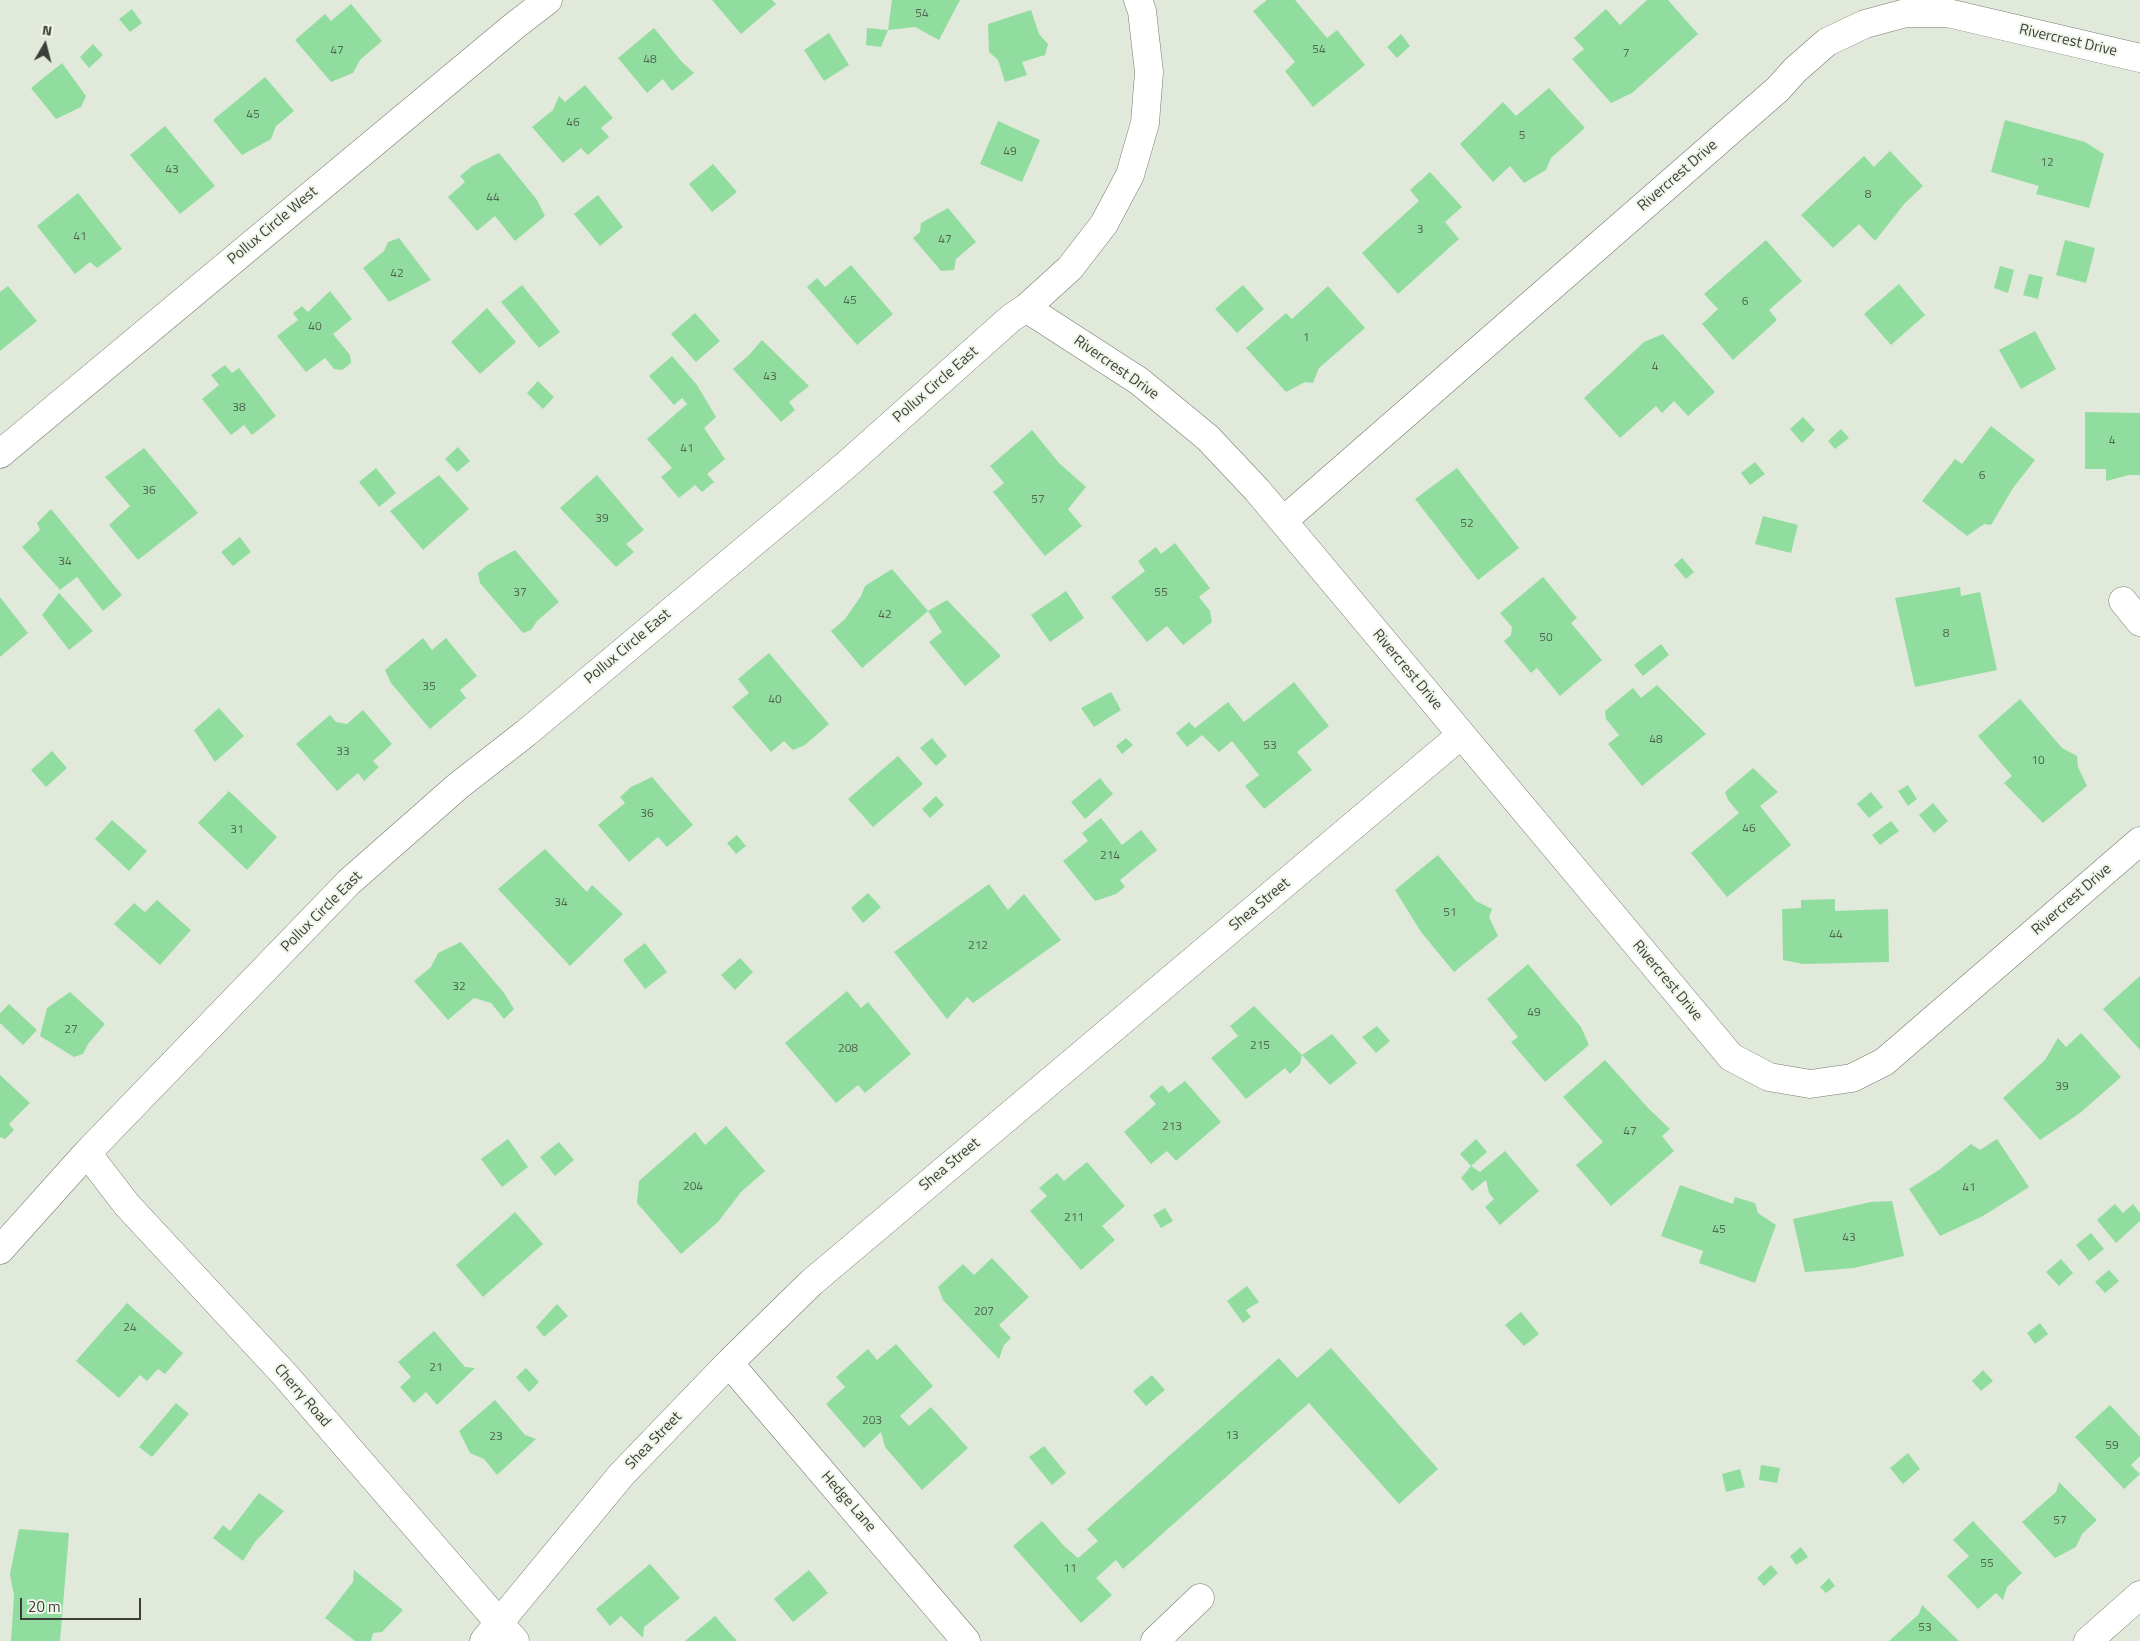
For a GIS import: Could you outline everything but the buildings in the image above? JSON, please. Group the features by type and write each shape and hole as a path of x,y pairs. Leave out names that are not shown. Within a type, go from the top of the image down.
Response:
{"street":[{"name":"Pollux Circle West","path":"0,454 505,33 548,0"},
{"name":"Pollux Circle East","path":"0,1250 88,1153 349,882 458,786 526,733 837,472 1070,268 1104,224 1130,174 1145,123 1149,72 1142,11 1138,0"},
{"name":"Rivercrest Drive","path":"1282,520 1778,89 1795,70 1827,42 1865,24 1906,13 1948,13 2140,58"},
{"name":"Rivercrest Drive","path":"1026,308 1139,381 1208,438 1257,490 1731,1056 1769,1077 1810,1084 1852,1078 1884,1062 2140,842"},
{"path":"2123,601 2140,622"},
{"name":"Shea Street","path":"499,1635 622,1474 812,1282 1461,735"},
{"name":"Cherry Road","path":"88,1153 128,1205 285,1375 499,1635"},
{"name":"Hedge Lane","path":"729,1364 966,1641"},
{"path":"2088,1641 2140,1595"},
{"path":"1155,1641 1200,1598"}]}
